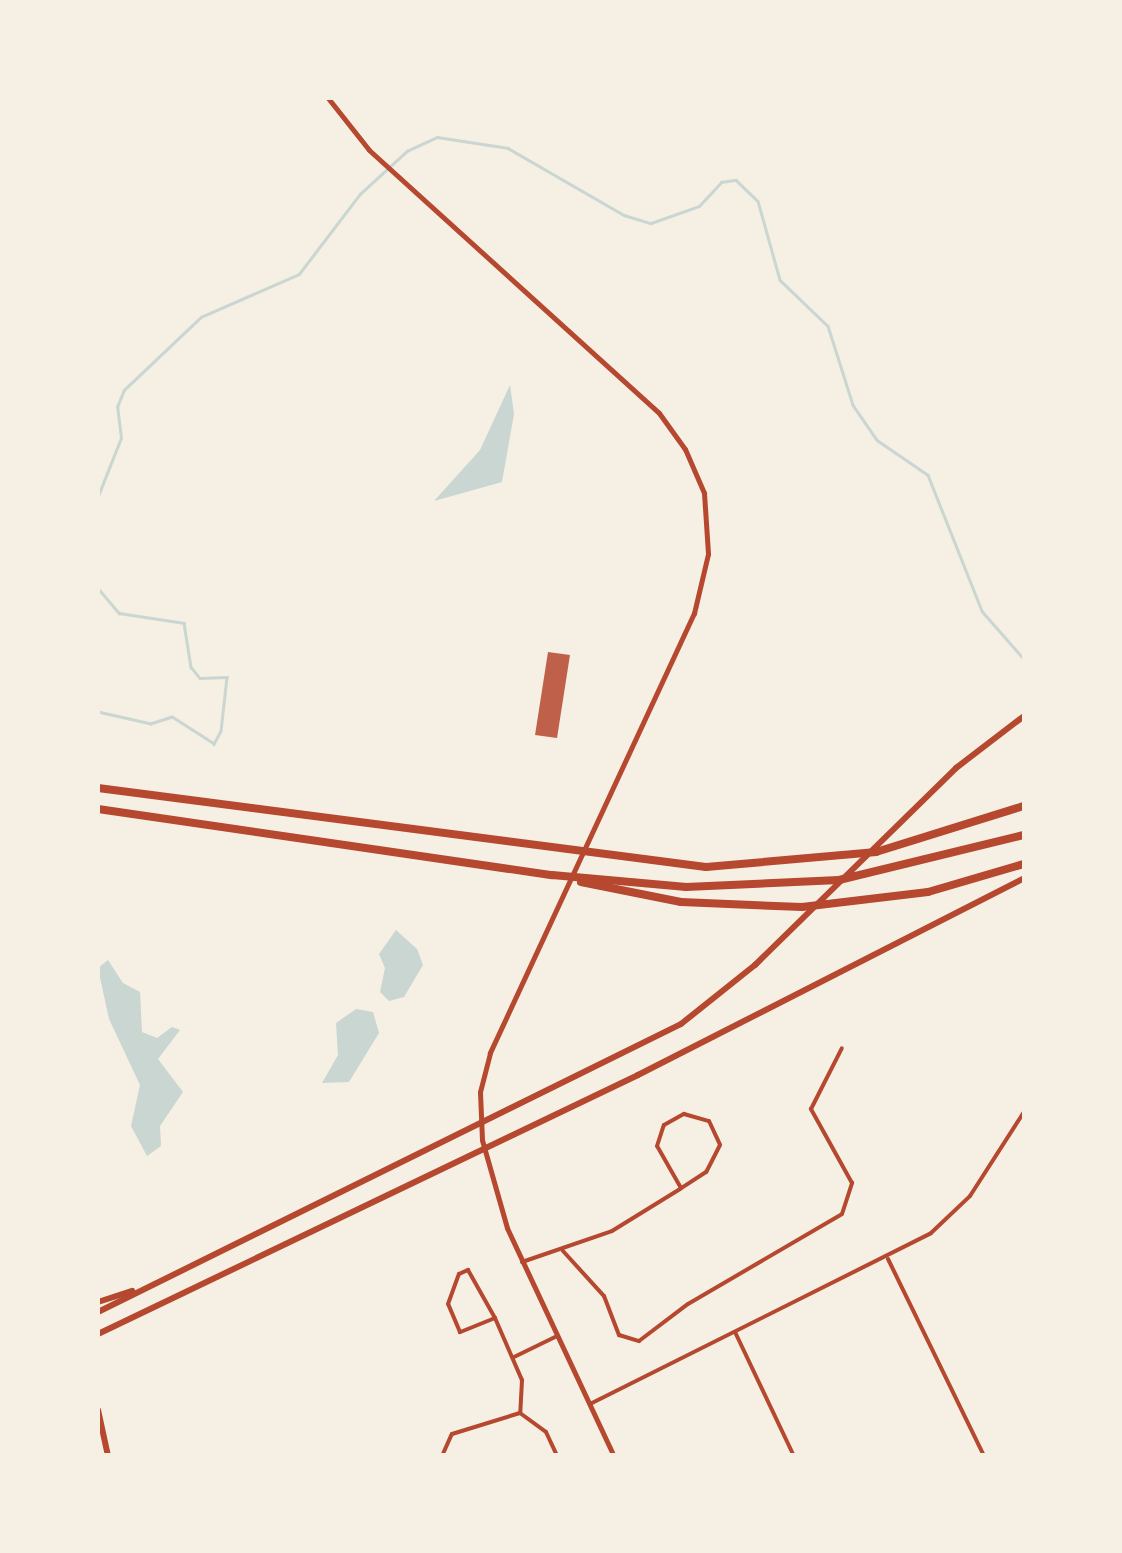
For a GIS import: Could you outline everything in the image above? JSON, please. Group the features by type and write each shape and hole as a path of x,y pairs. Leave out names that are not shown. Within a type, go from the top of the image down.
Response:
{"highway":[{"path":"98,788 706,866 864,854 1024,806"},
{"path":"98,809 552,875 686,887 792,886 921,866 1024,835"},
{"path":"552,875 636,896 784,908 900,897 1024,864"}],"main road":[{"path":"98,1312 681,1024 802,920 966,759 1024,716"},
{"path":"98,1334 485,1149 1024,878"},
{"path":"98,1302 161,1280"},
{"path":"98,1411 108,1456"}],"street":[{"path":"328,98 369,150 659,413 686,449 704,493 709,539 701,590 600,822 487,1060 480,1125 522,1262 614,1456"},
{"path":"563,1251 602,1293 619,1334 640,1342 688,1304 842,1214 852,1198 852,1180 810,1109 842,1048"},
{"path":"590,1404 888,1259 960,1208 1024,1112"},
{"path":"522,1262 563,1251 626,1224 706,1172 720,1145 712,1124 691,1114 670,1120 657,1139 658,1152 681,1188"},
{"path":"888,1259 984,1456"},
{"path":"495,1318 459,1332 448,1307 461,1272 473,1274 495,1318 514,1357 523,1386 520,1413"},
{"path":"735,1332 794,1456"},
{"path":"514,1357 557,1336"},
{"path":"442,1456 452,1434 520,1413"},
{"path":"520,1413 546,1432 557,1456"}],"shaded area":[{"path":"510,385 514,414 502,482 434,501 480,450"},
{"path":"396,930 417,949 423,965 404,997 389,1001 380,992 385,968 379,954"},
{"path":"108,960 123,983 140,992 142,1032 157,1038 172,1027 180,1030 158,1059 183,1092 160,1126 161,1146 147,1156 131,1126 140,1085 109,1019 98,968"},
{"path":"356,1009 373,1012 379,1033 349,1082 322,1083 338,1055 336,1023"}],"building":[{"path":"548,652 570,655 557,738 535,735"}],"waterway":[{"path":"98,496 121,438 117,407 124,390 201,317 299,274 360,194 407,151 437,137 508,148 624,215 651,223 699,206 721,182 736,180 758,201 780,280 828,326 853,405 877,440 928,475 982,611 1024,659"},
{"path":"98,588 119,613 184,623 191,667 200,678 227,677 221,731 214,744 172,717 151,724 98,712"}]}
